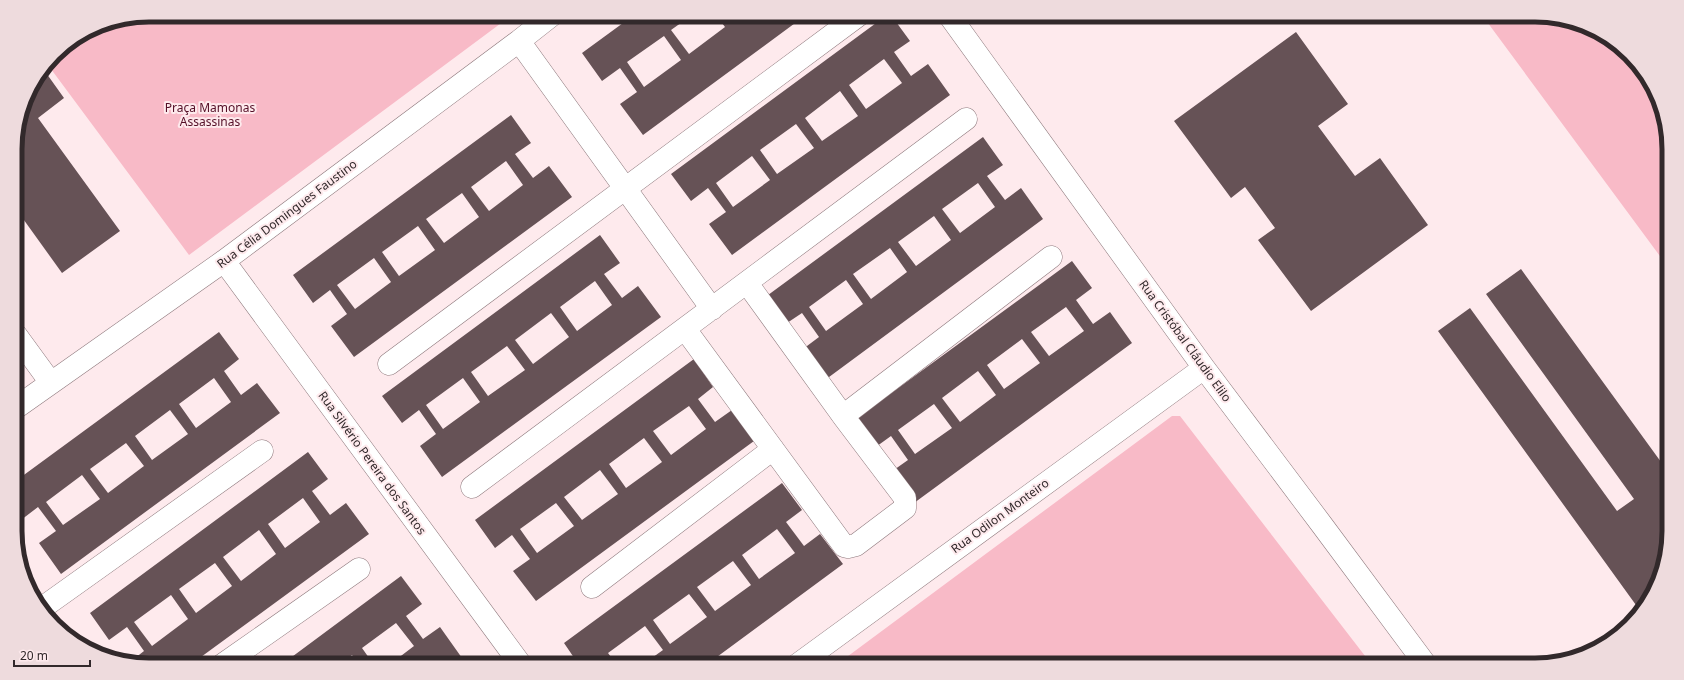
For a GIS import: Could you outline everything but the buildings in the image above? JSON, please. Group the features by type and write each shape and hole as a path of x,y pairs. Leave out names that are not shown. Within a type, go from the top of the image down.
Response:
{"street":[{"name":"Rua Célia Domingues Faustino","path":"22,403 224,261 520,42 544,22"},
{"path":"389,364 850,22"},
{"name":"Rua Cristóbal Cláudio Elilo","path":"954,22 1204,368 1421,658"},
{"path":"520,42 712,309"},
{"path":"472,487 747,283 882,180 966,119"},
{"path":"843,416 1051,258"},
{"name":"Rua Silvério Pereira dos Santos","path":"224,261 516,658"},
{"path":"685,329 844,546 848,547 856,545 904,508 906,503 905,498 843,416 747,283"},
{"path":"22,343 51,382"},
{"name":"Rua Odilon Monteiro","path":"807,658 1204,368"},
{"path":"592,587 773,448"},
{"path":"46,605 262,451"},
{"path":"232,658 359,569"}],"green space":[{"name":"Praça Mamonas Assassinas","path":"149,22 503,22 189,255 51,69 59,59 79,43 108,29 124,24"},
{"path":"1487,22 1543,22 1560,24 1576,29 1605,43 1619,54 1636,72 1652,101 1658,116 1661,133 1662,259"},
{"path":"1172,416 1180,416 1367,658 845,658"}]}
